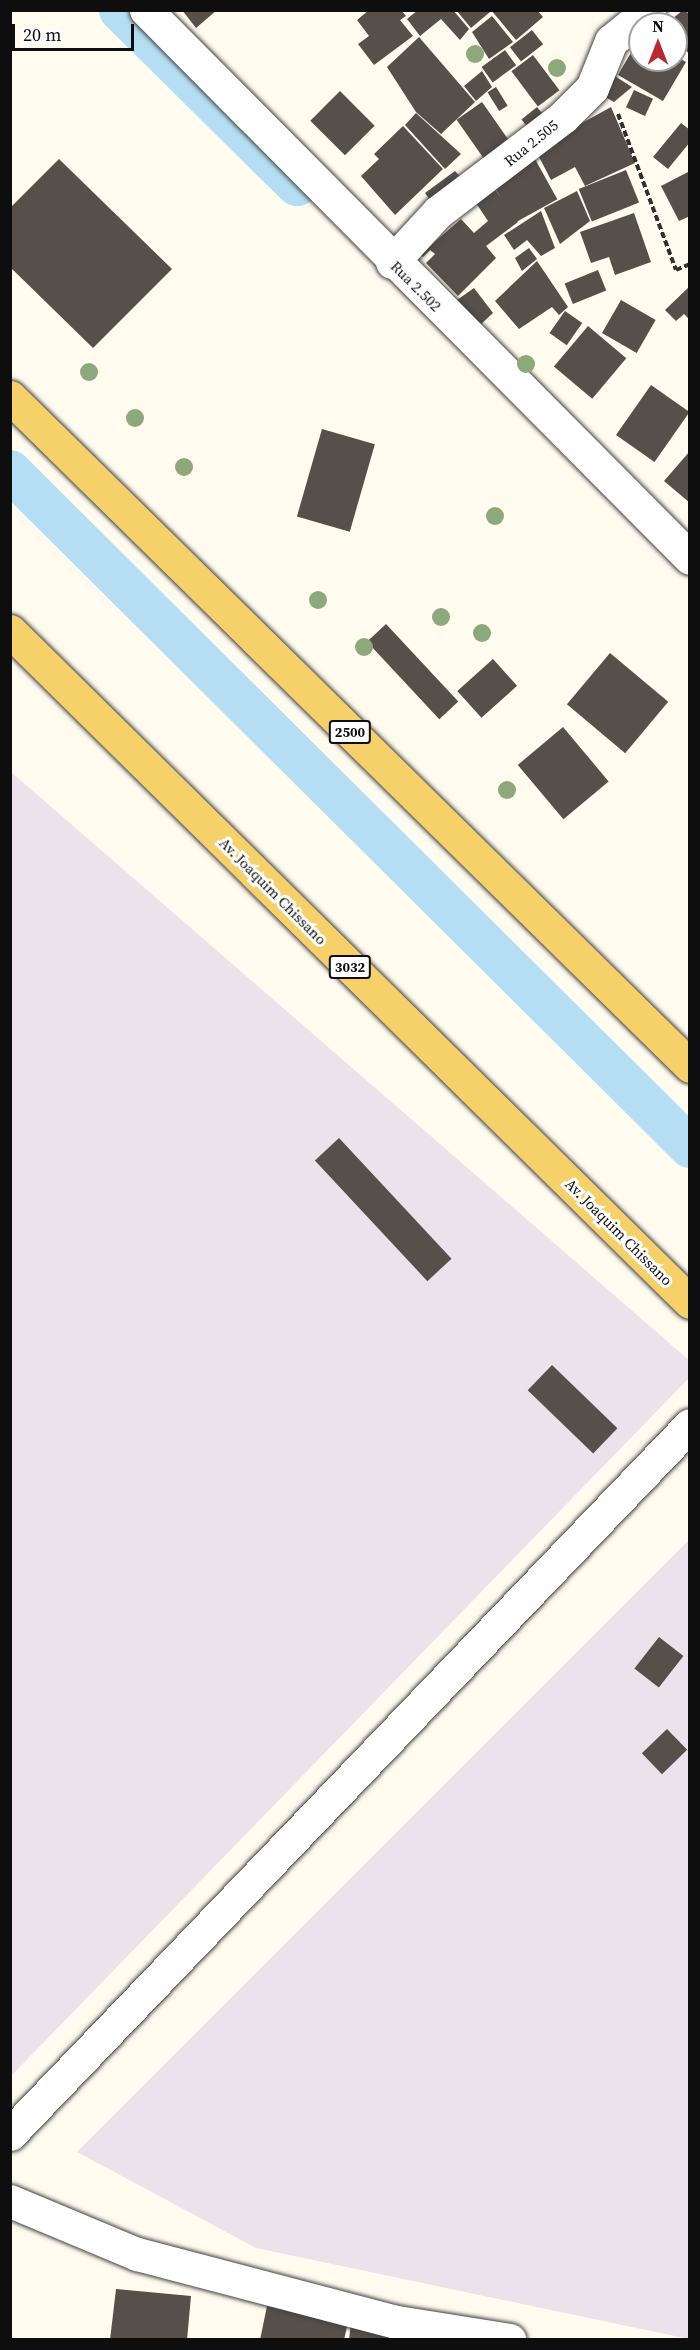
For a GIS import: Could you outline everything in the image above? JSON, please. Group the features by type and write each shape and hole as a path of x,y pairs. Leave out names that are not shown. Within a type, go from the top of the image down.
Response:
{"main road":[{"name":"2500","path":"10,397 690,1066"},
{"name":"Av. Joaquim Chissano","path":"10,631 690,1302"}],"street":[{"name":"Rua 2.502","path":"146,10 392,262 690,558"},
{"name":"Rua 2.505","path":"392,262 438,212 524,151 592,88 611,41 649,10"},
{"path":"10,2134 690,1425"},
{"path":"10,2201 137,2254 396,2322 510,2340"}],"path":[{"path":"592,88 615,107 676,270 690,264"}],"shaded area":[{"path":"11,772 690,1361 689,1378 11,2076"},
{"path":"689,1540 689,2339 256,2248 77,2152"}],"building":[{"path":"182,10 217,10 196,28"},
{"path":"369,10 401,10 406,16 400,20 413,36 374,65 358,44 369,36 357,20"},
{"path":"418,10 453,10 469,29 460,40 441,19 420,36 407,19"},
{"path":"456,10 489,10 490,12 471,28"},
{"path":"491,10 537,10 543,17 516,40"},
{"path":"688,13 690,14 690,55 688,53"},
{"path":"492,16 513,42 489,59 472,32"},
{"path":"532,30 543,44 521,61 510,47"},
{"path":"419,37 475,102 441,134 416,112 387,67"},
{"path":"505,50 516,65 493,82 482,67"},
{"path":"533,55 559,90 538,106 511,71"},
{"path":"628,58 628,72 680,72 663,101 618,75"},
{"path":"482,71 492,87 476,101 464,86"},
{"path":"610,73 632,87 614,102 600,94"},
{"path":"496,87 508,106 499,111 488,92"},
{"path":"634,90 653,99 645,116 626,107"},
{"path":"340,91 375,126 345,155 310,121"},
{"path":"482,102 511,144 486,162 457,120"},
{"path":"537,107 550,123 535,136 521,120"},
{"path":"611,107 635,163 585,186 575,167 551,180 535,149"},
{"path":"416,113 461,154 445,169 405,125"},
{"path":"681,123 690,130 690,142 668,169 653,157"},
{"path":"403,126 443,169 395,215 361,176 379,159 374,154"},
{"path":"59,159 172,269 93,348 10,267 10,208"},
{"path":"535,159 557,199 514,223 492,183"},
{"path":"626,170 639,202 592,222 579,189"},
{"path":"455,171 465,182 432,203 425,193"},
{"path":"690,171 690,216 679,221 661,186"},
{"path":"492,185 518,222 486,246 496,258 458,296 426,263 435,254 430,250 423,257 413,247 421,237 430,246 461,219 474,233 488,221 474,200"},
{"path":"577,191 590,221 560,244 544,208"},
{"path":"541,211 555,248 541,256 527,240 514,250 504,235"},
{"path":"634,213 651,262 615,275 609,257 591,263 580,232"},
{"path":"529,248 537,259 522,271 515,258"},
{"path":"537,261 568,307 559,315 552,307 519,329 495,301"},
{"path":"598,270 606,290 573,304 565,283"},
{"path":"690,286 690,320 684,314 676,321 665,310"},
{"path":"474,288 493,313 479,326 457,300"},
{"path":"621,300 656,320 637,353 602,333"},
{"path":"565,311 582,323 567,345 550,333"},
{"path":"588,326 626,358 592,399 554,367"},
{"path":"651,385 690,412 655,462 616,435"},
{"path":"322,429 375,444 350,532 297,516"},
{"path":"690,451 690,503 664,481"},
{"path":"386,624 458,702 439,719 367,642"},
{"path":"610,653 668,702 625,753 567,704"},
{"path":"493,659 517,686 481,718 457,691"},
{"path":"563,727 609,781 563,819 518,765"},
{"path":"339,1138 452,1259 427,1281 315,1161"},
{"path":"552,1365 617,1428 593,1453 528,1390"},
{"path":"659,1637 683,1656 659,1688 634,1669"},
{"path":"667,1729 687,1750 662,1774 642,1753"},
{"path":"116,2289 191,2296 187,2340 110,2340"},
{"path":"267,2306 348,2322 344,2340 260,2340"},
{"path":"351,2323 422,2340 349,2340"}],"waterway":[{"path":"120,10 297,185"},
{"path":"10,471 690,1147"}]}
